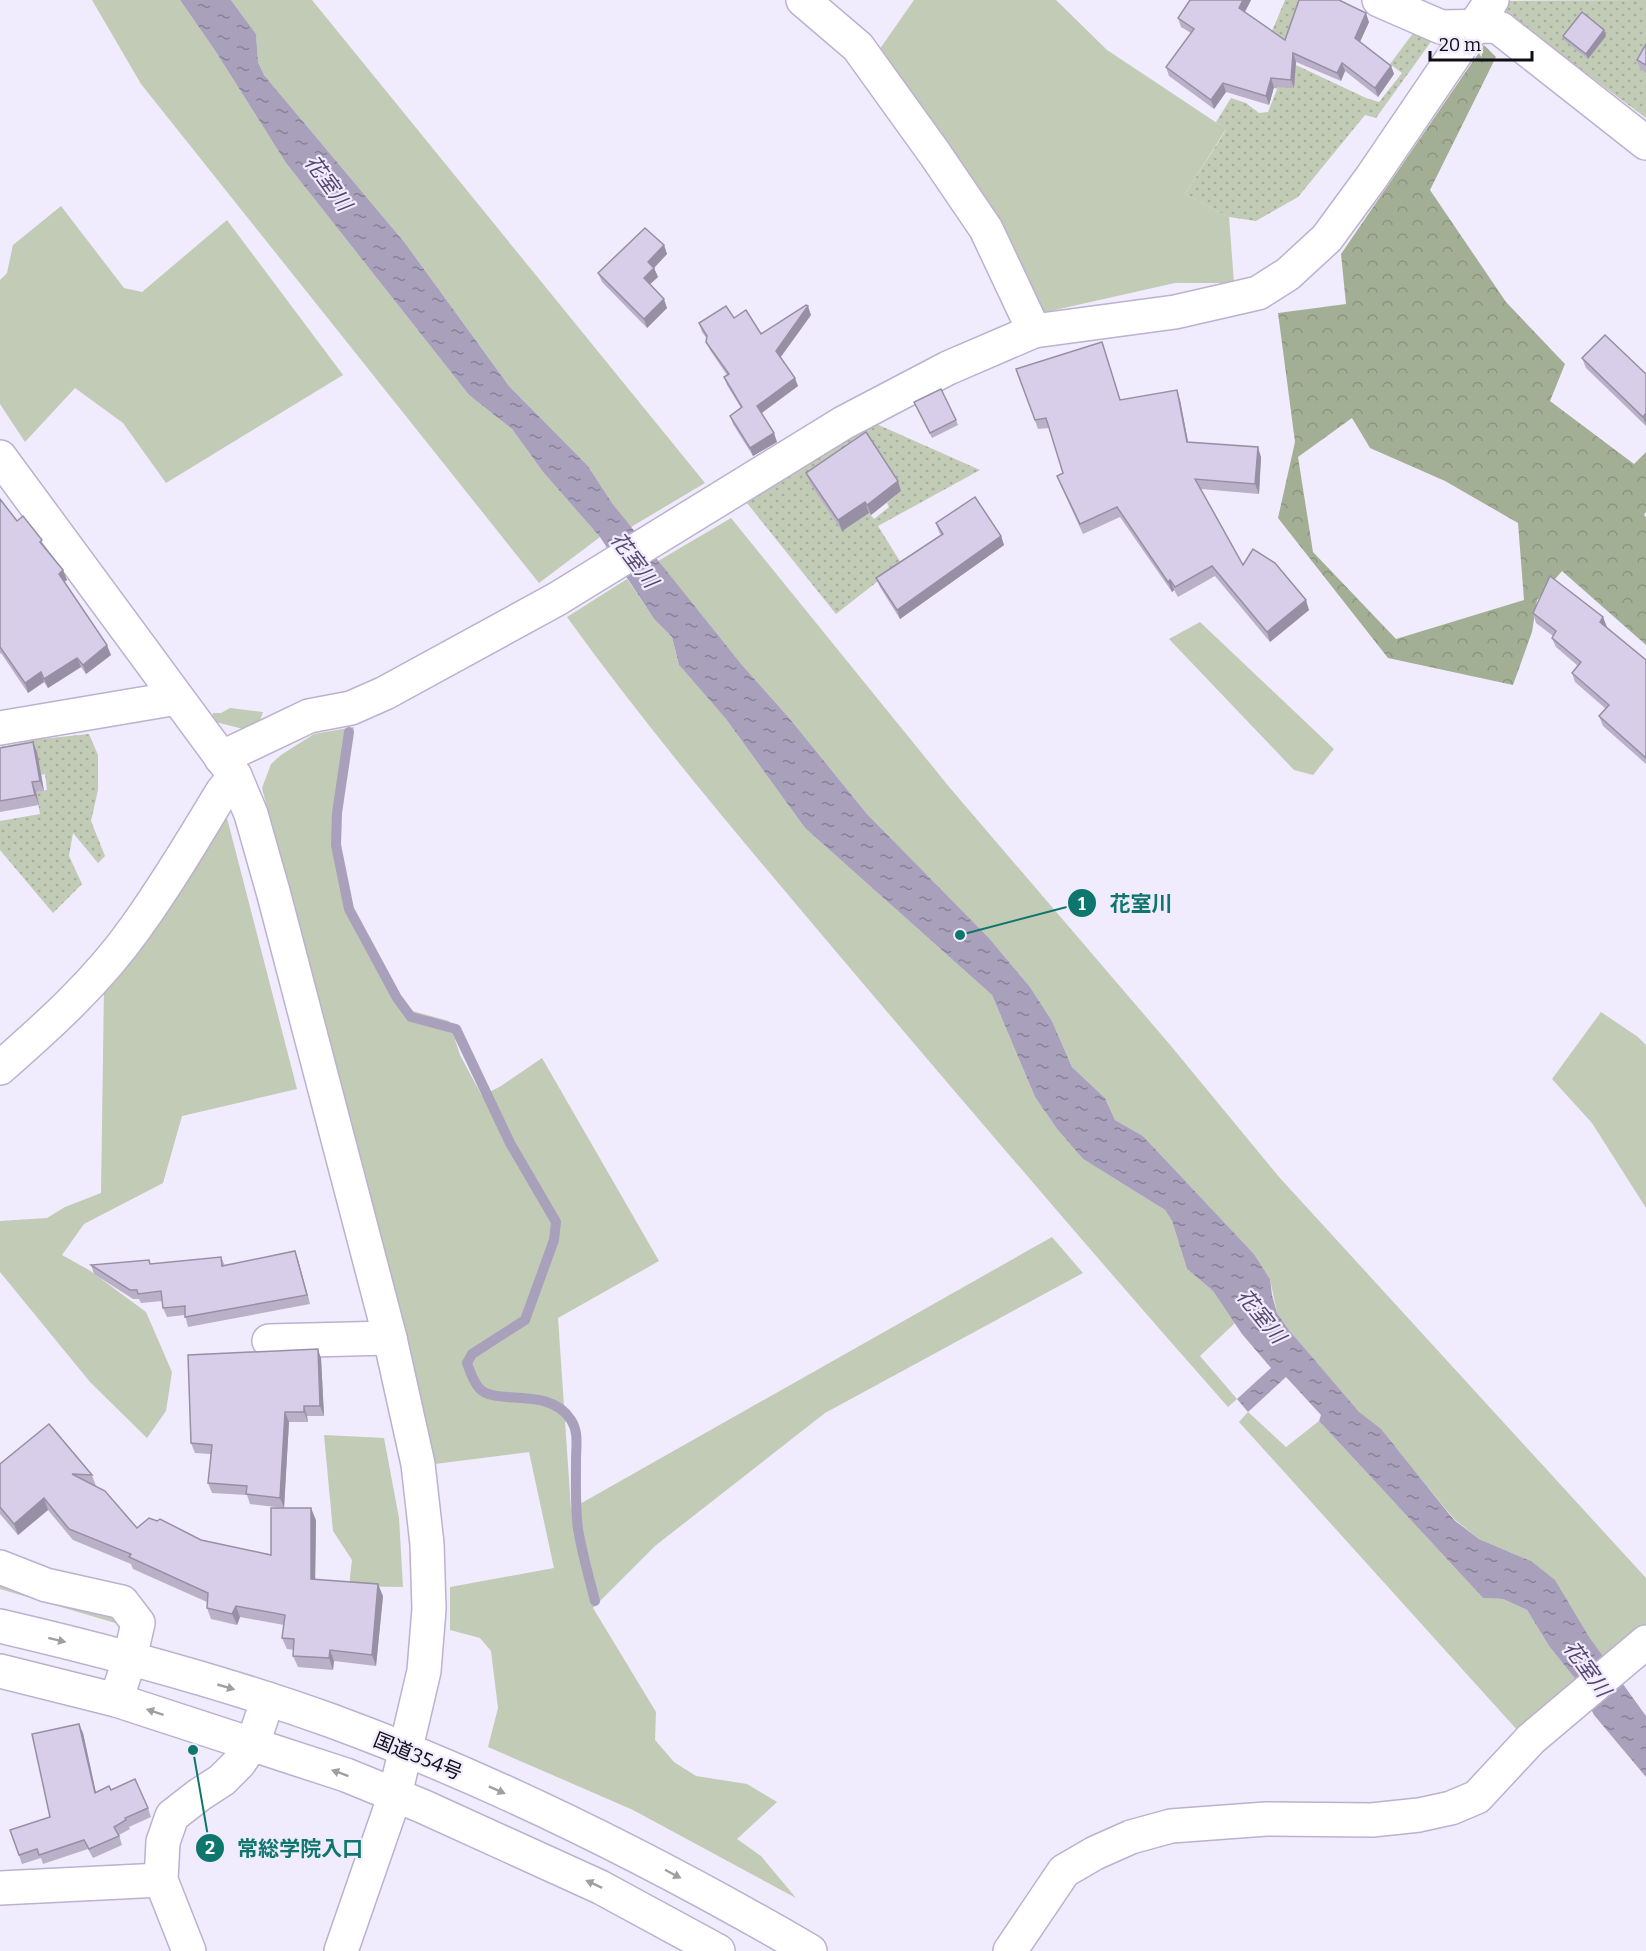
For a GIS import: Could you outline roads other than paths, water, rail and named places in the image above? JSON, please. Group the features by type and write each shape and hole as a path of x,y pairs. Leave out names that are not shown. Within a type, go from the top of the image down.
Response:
{"main road":[{"path":"803,0 858,47 934,154 986,229 1034,331"},
{"path":"1378,0 1441,27 1484,13"},
{"path":"0,1068 56,1019 136,927 222,792 228,767 309,716 351,708 385,693 557,599 843,423 948,368 1034,331 1175,312 1258,293 1288,274 1327,238 1484,13"},
{"path":"1484,13 1494,26 1501,29 1646,143"},
{"path":"0,457 228,767 251,814 390,1338 417,1464 427,1544 429,1609 424,1671 395,1795 341,1951"},
{"path":"0,728 177,698"},
{"path":"269,1341 390,1338"},
{"path":"0,1567 46,1585 122,1602 138,1623 130,1659 116,1700"},
{"name":"国道354号","path":"0,1626 130,1659 268,1699 405,1750 625,1849 722,1900 810,1951"},
{"path":"1010,1951 1064,1871 1095,1853 1131,1837 1171,1826 1266,1819 1372,1820 1419,1815 1451,1808 1477,1797 1531,1739 1646,1642"},
{"path":"0,1671 116,1700 253,1743 395,1795 600,1887 718,1951"},
{"path":"189,1951 161,1880 163,1842 172,1816 198,1795 222,1780 239,1763 253,1743 268,1699"},
{"path":"0,1888 161,1880"}],"water":[{"path":"180,0 231,0 256,34 258,62 264,75 405,243 509,386 588,466 612,503 742,665 790,719 867,814 989,938 1030,987 1052,1021 1072,1067 1105,1098 1115,1120 1143,1136 1254,1254 1270,1279 1277,1313 1289,1330 1359,1412 1381,1429 1454,1520 1479,1539 1531,1561 1555,1580 1589,1637 1646,1716 1646,1777 1594,1715 1577,1681 1549,1646 1527,1610 1503,1599 1483,1598 1319,1421 1321,1415 1286,1377 1248,1412 1237,1399 1271,1368 1242,1334 1213,1291 1187,1269 1172,1221 1165,1210 1083,1159 1057,1129 1035,1097 992,995 805,828 726,719 679,665 672,637 654,619 600,537 543,472 512,429 469,395 286,163 216,52"}],"waterway":[{"path":"349,732 337,813 336,845 349,909 397,998 411,1017 456,1029 510,1143 556,1222 554,1240 525,1320 472,1354 467,1363 475,1382 487,1393 550,1403 561,1409 574,1425 578,1529 595,1601"}],"place":[{"name":"花室川","path":"960,935"},
{"name":"常総学院入口","path":"193,1750"}]}
